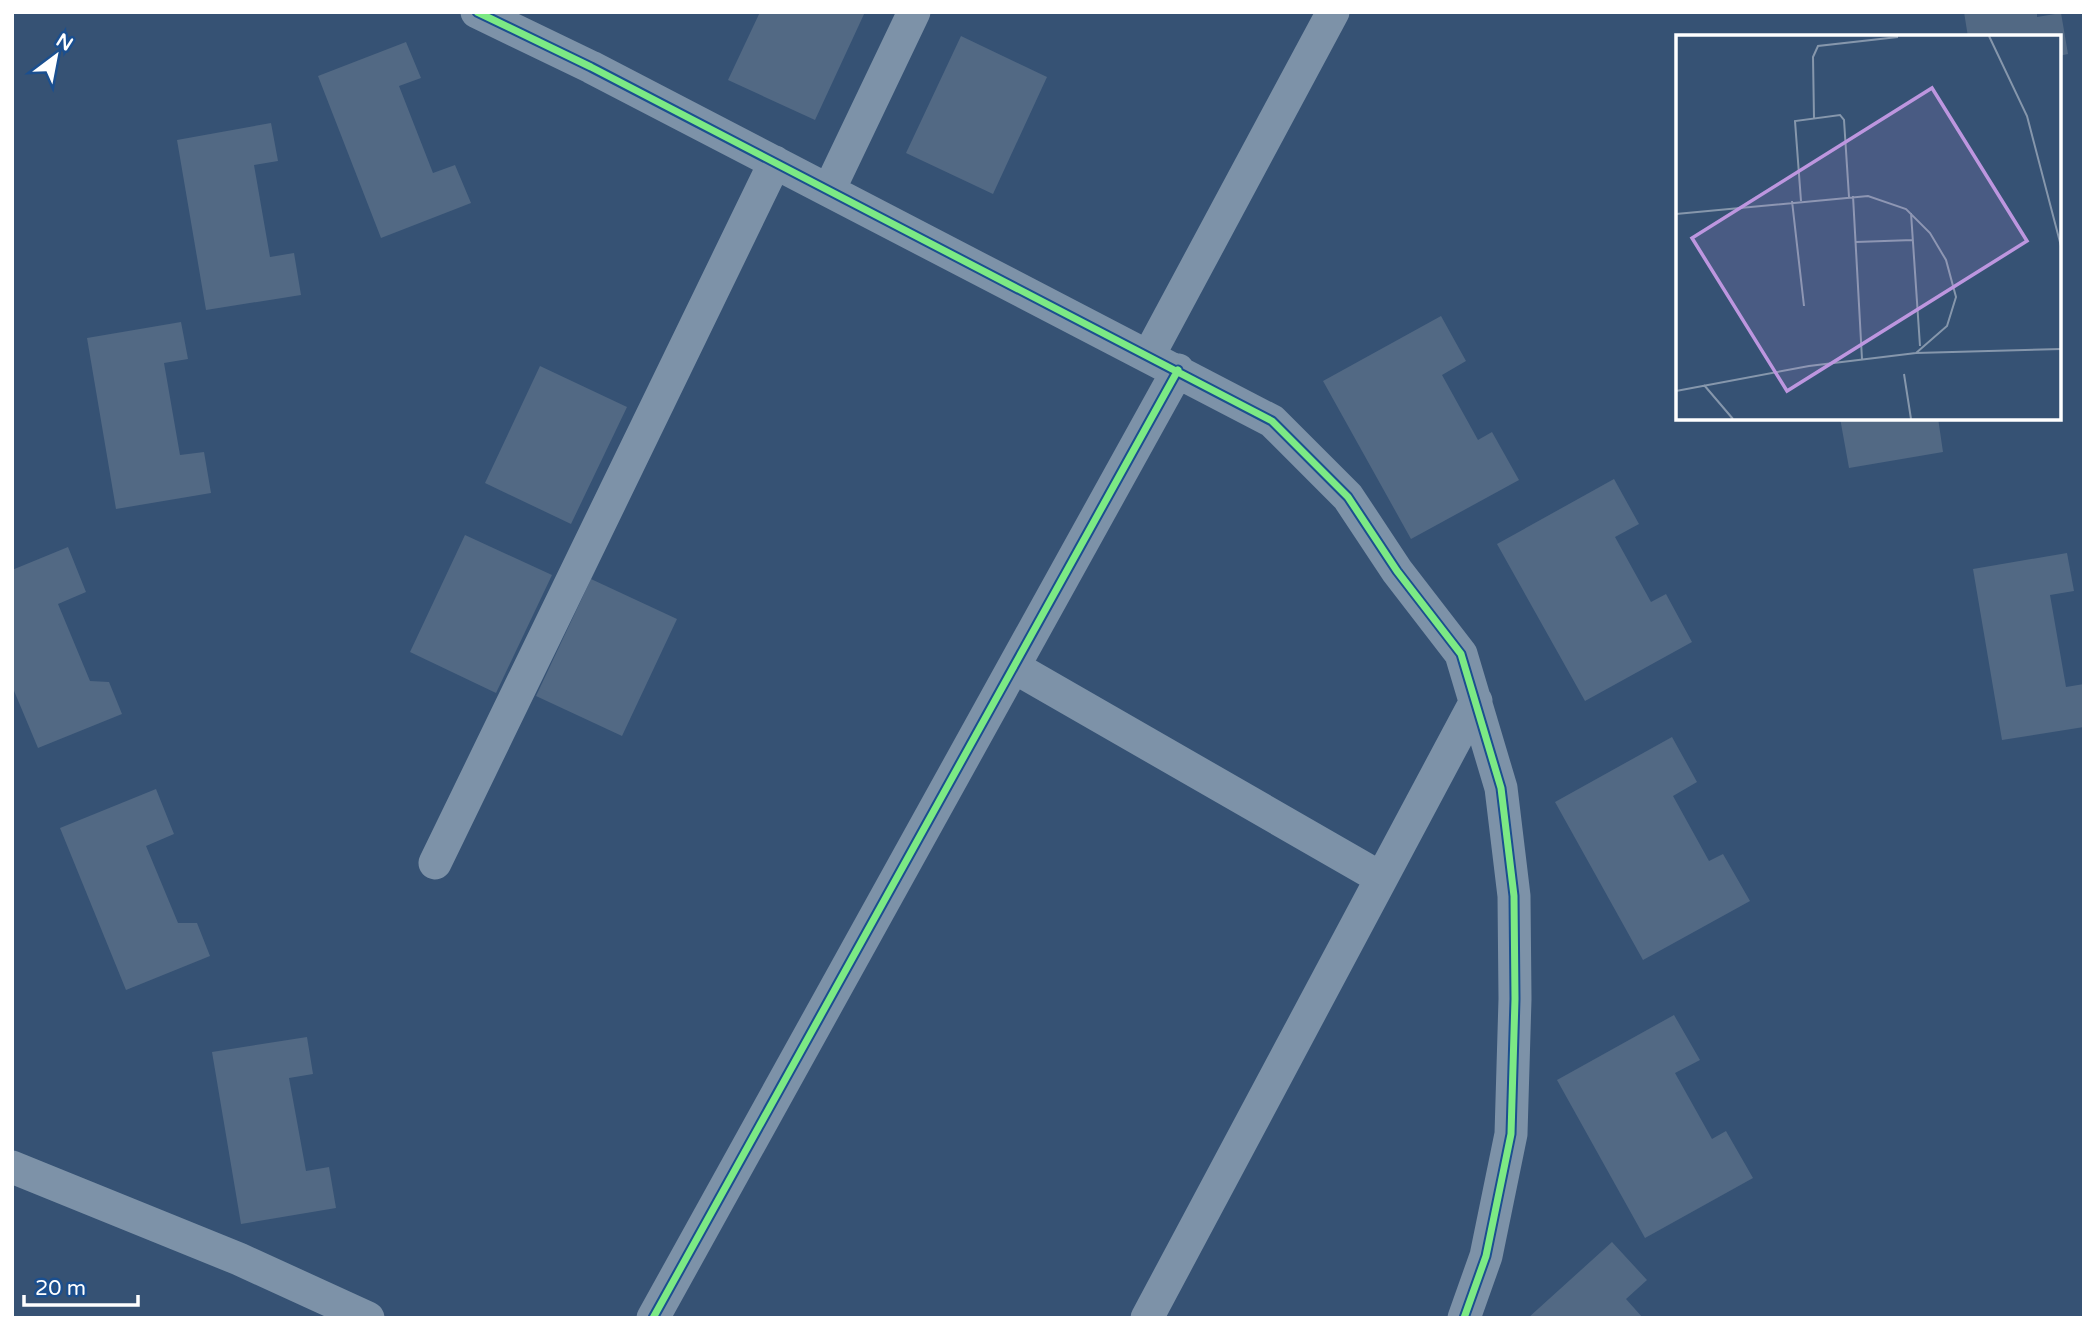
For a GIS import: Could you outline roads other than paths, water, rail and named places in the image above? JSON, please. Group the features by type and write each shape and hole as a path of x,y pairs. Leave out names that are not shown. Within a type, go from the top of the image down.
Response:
{"street":[{"path":"477,12 775,162 1272,421 1349,497 1397,571 1461,654 1501,788 1514,897 1515,999 1511,1134 1486,1256 1464,1318"},
{"path":"829,190 914,12"},
{"path":"1149,355 1333,12"},
{"path":"435,863 775,162"},
{"path":"653,1318 1178,370"},
{"path":"1014,667 1381,878"},
{"path":"1147,1318 1476,701"},
{"path":"12,1167 239,1259 368,1318"}]}
